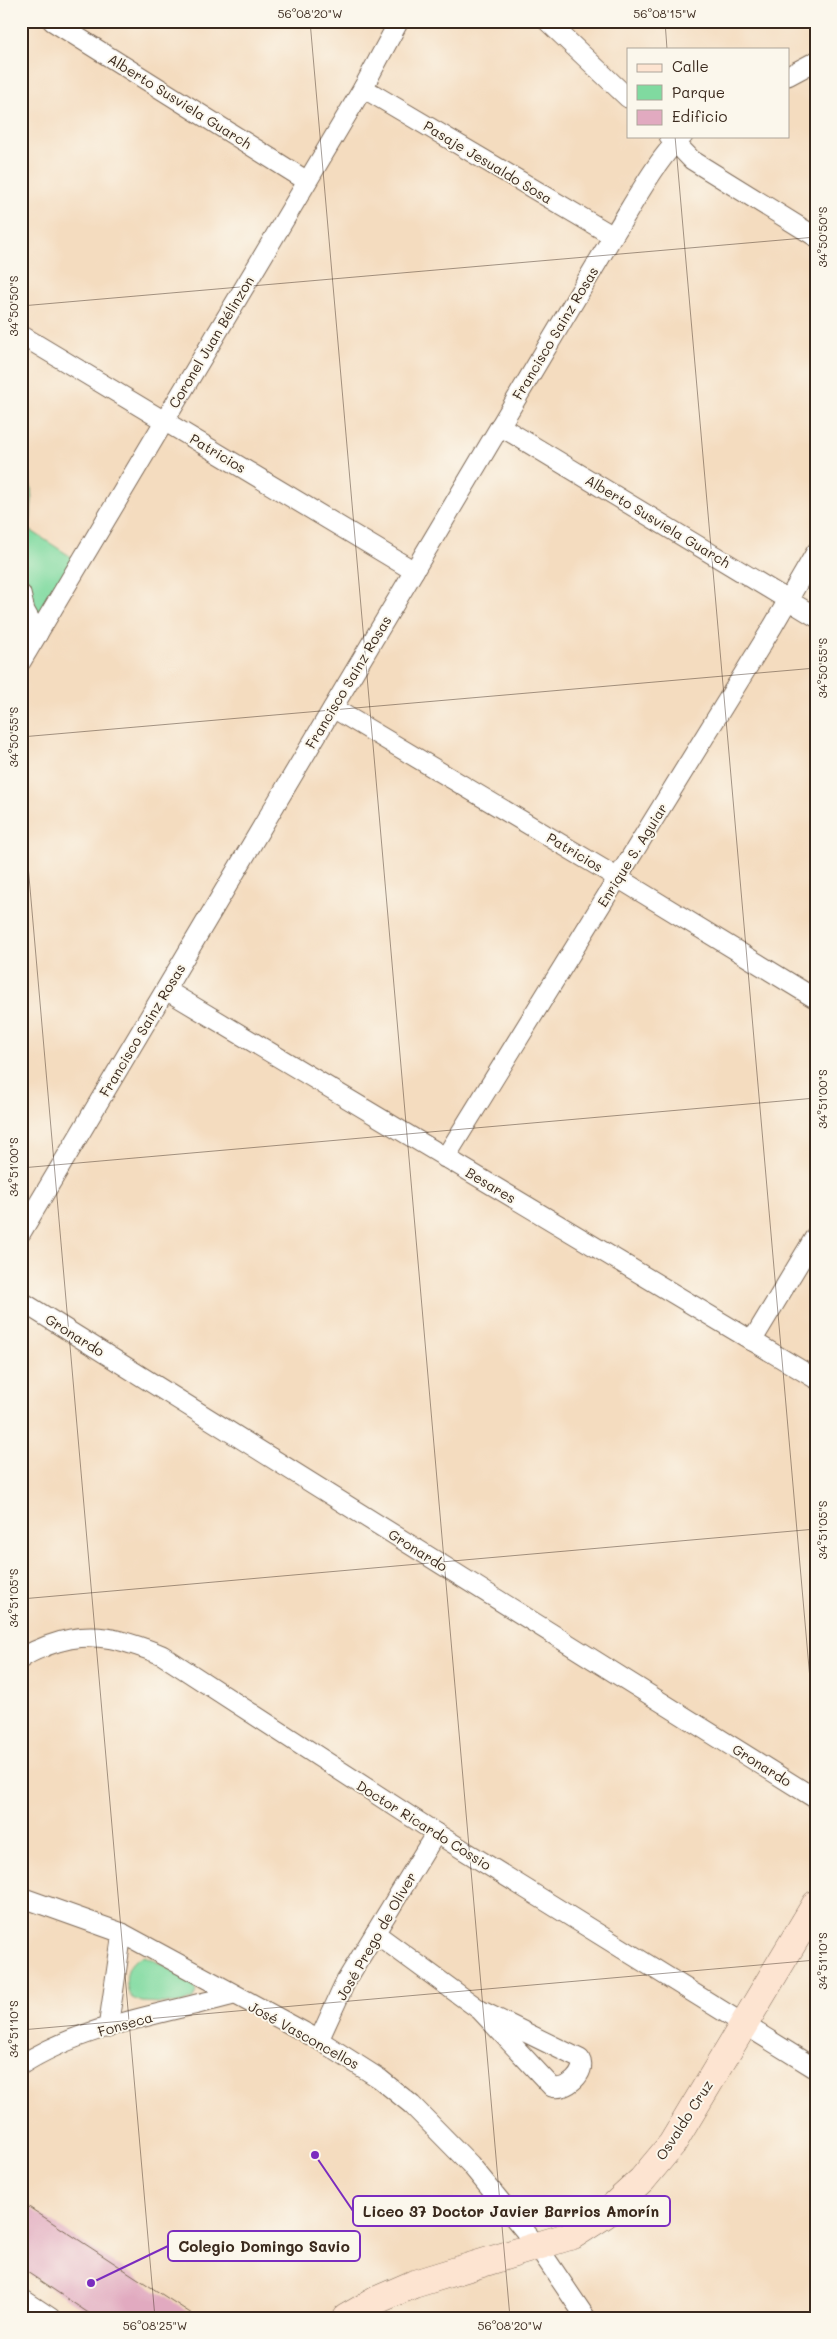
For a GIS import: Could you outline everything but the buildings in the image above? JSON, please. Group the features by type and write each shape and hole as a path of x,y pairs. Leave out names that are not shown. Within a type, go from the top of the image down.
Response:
{"street":[{"name":"Alberto Susviela Guarch","path":"52,21 307,182"},
{"name":"Coronel Juan Bélinzon","path":"21,662 363,88 399,21"},
{"path":"546,21 627,97"},
{"path":"790,75 816,61"},
{"name":"Pasaje Jesualdo Sosa","path":"363,88 613,236"},
{"path":"676,138 692,160 816,237"},
{"name":"Francisco Sainz Rosas","path":"21,1233 613,236 676,138"},
{"name":"Patricios","path":"21,335 414,571"},
{"name":"Alberto Susviela Guarch","path":"500,426 816,617"},
{"name":"Enrique S. Aguiar","path":"446,1158 816,552"},
{"path":"21,594 25,611 38,634"},
{"name":"Patricios","path":"333,708 816,999"},
{"name":"Besares","path":"166,990 816,1379"},
{"path":"752,1341 816,1235"},
{"name":"Gronardo","path":"21,1302 816,1799"},
{"name":"Doctor Ricardo Cossio","path":"21,1659 28,1653 60,1641 92,1636 126,1640 162,1655 436,1833 816,2068"},
{"name":"José Prego de Oliver","path":"319,2040 346,1981 436,1833"},
{"name":"José Vasconcellos","path":"21,1897 122,1933 233,1995 319,2040 380,2079 418,2111 470,2164 538,2247 586,2318"},
{"name":"Osvaldo Cruz","path":"346,2318 377,2300 414,2284 573,2235 604,2215 642,2180 672,2144 816,1904"},
{"path":"108,2028 122,1933"},
{"path":"375,1933 480,2010 580,2059 583,2069 565,2088 558,2090 552,2087 480,2010"},
{"name":"Fonseca","path":"21,2065 61,2044 108,2028 233,1995"},
{"path":"21,2298 51,2318"}],"green space":[{"path":"21,375 32,500 30,530 73,558 24,640 21,641"},
{"path":"145,1956 189,1978 196,1991 193,1999 182,2004 142,2002 132,1998 127,1986 127,1973 133,1962"}],"place":[{"name":"Liceo 37 Doctor Javier Barrios Amorín","path":"315,2155"},
{"name":"Colegio Domingo Savio","path":"91,2283"}]}
